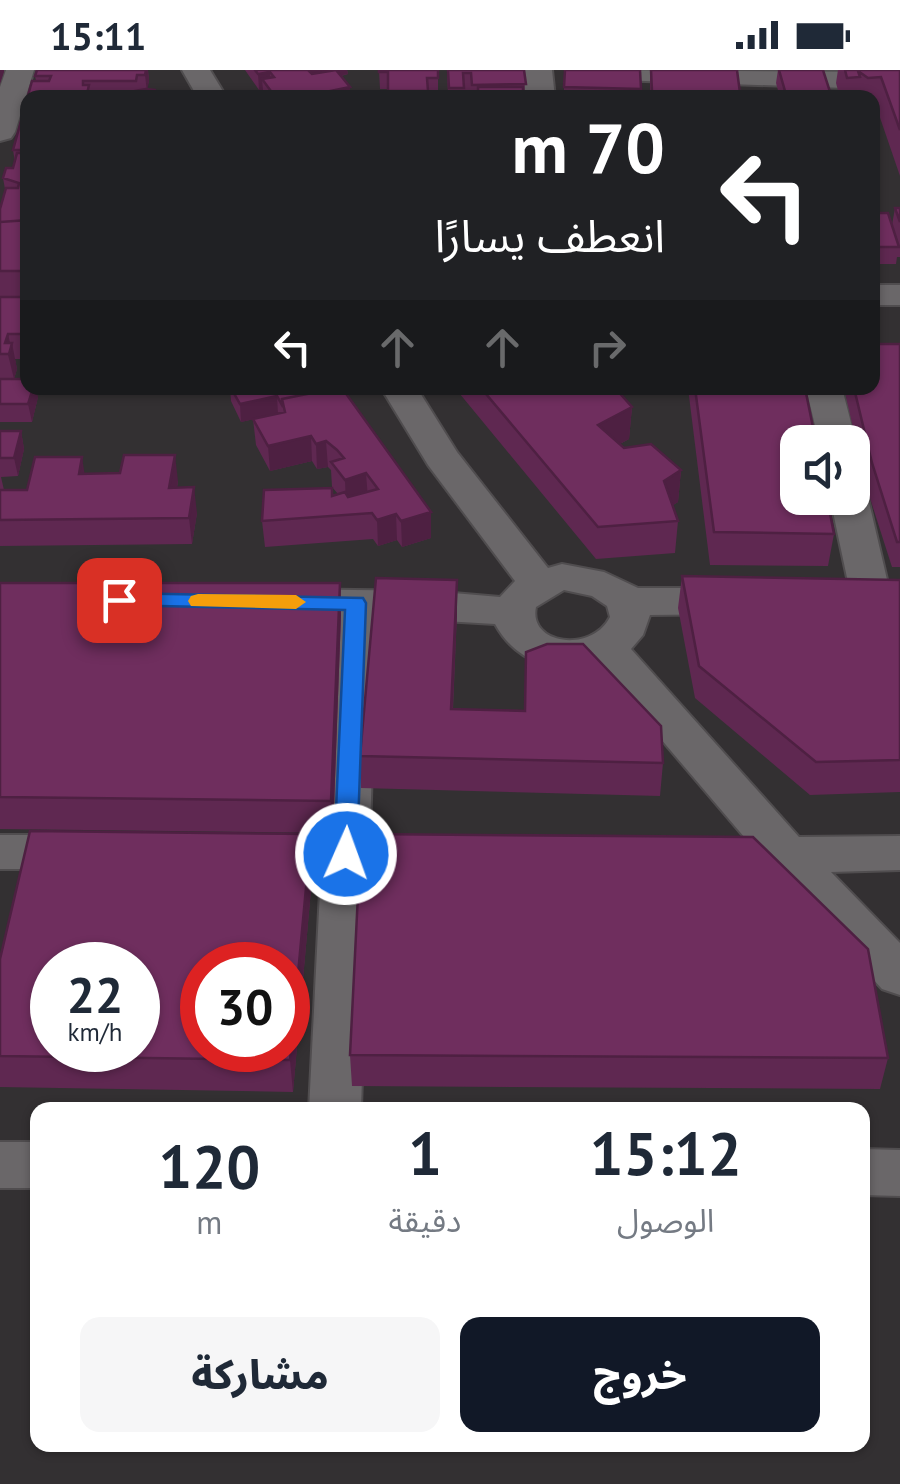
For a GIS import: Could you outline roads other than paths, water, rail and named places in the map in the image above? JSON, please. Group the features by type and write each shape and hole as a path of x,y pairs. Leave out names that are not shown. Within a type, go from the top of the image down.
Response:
{"street":[{"path":"0,132 20,70"},
{"path":"589,70 758,87 900,81"},
{"path":"237,602 356,603 525,597 562,577 587,578 610,587 626,602 632,619 625,636 608,649 583,655 556,654 532,644 517,629 525,597 404,395"},
{"path":"826,395 832,425"},
{"path":"852,515 869,601"},
{"path":"626,602 778,601"},
{"path":"335,1102 356,603"},
{"path":"608,649 788,856 900,975"},
{"path":"0,852 134,852"},
{"path":"211,853 461,854"},
{"path":"672,855 900,853"},
{"path":"0,1164 30,1165"},
{"path":"870,1172 900,1173"}]}
